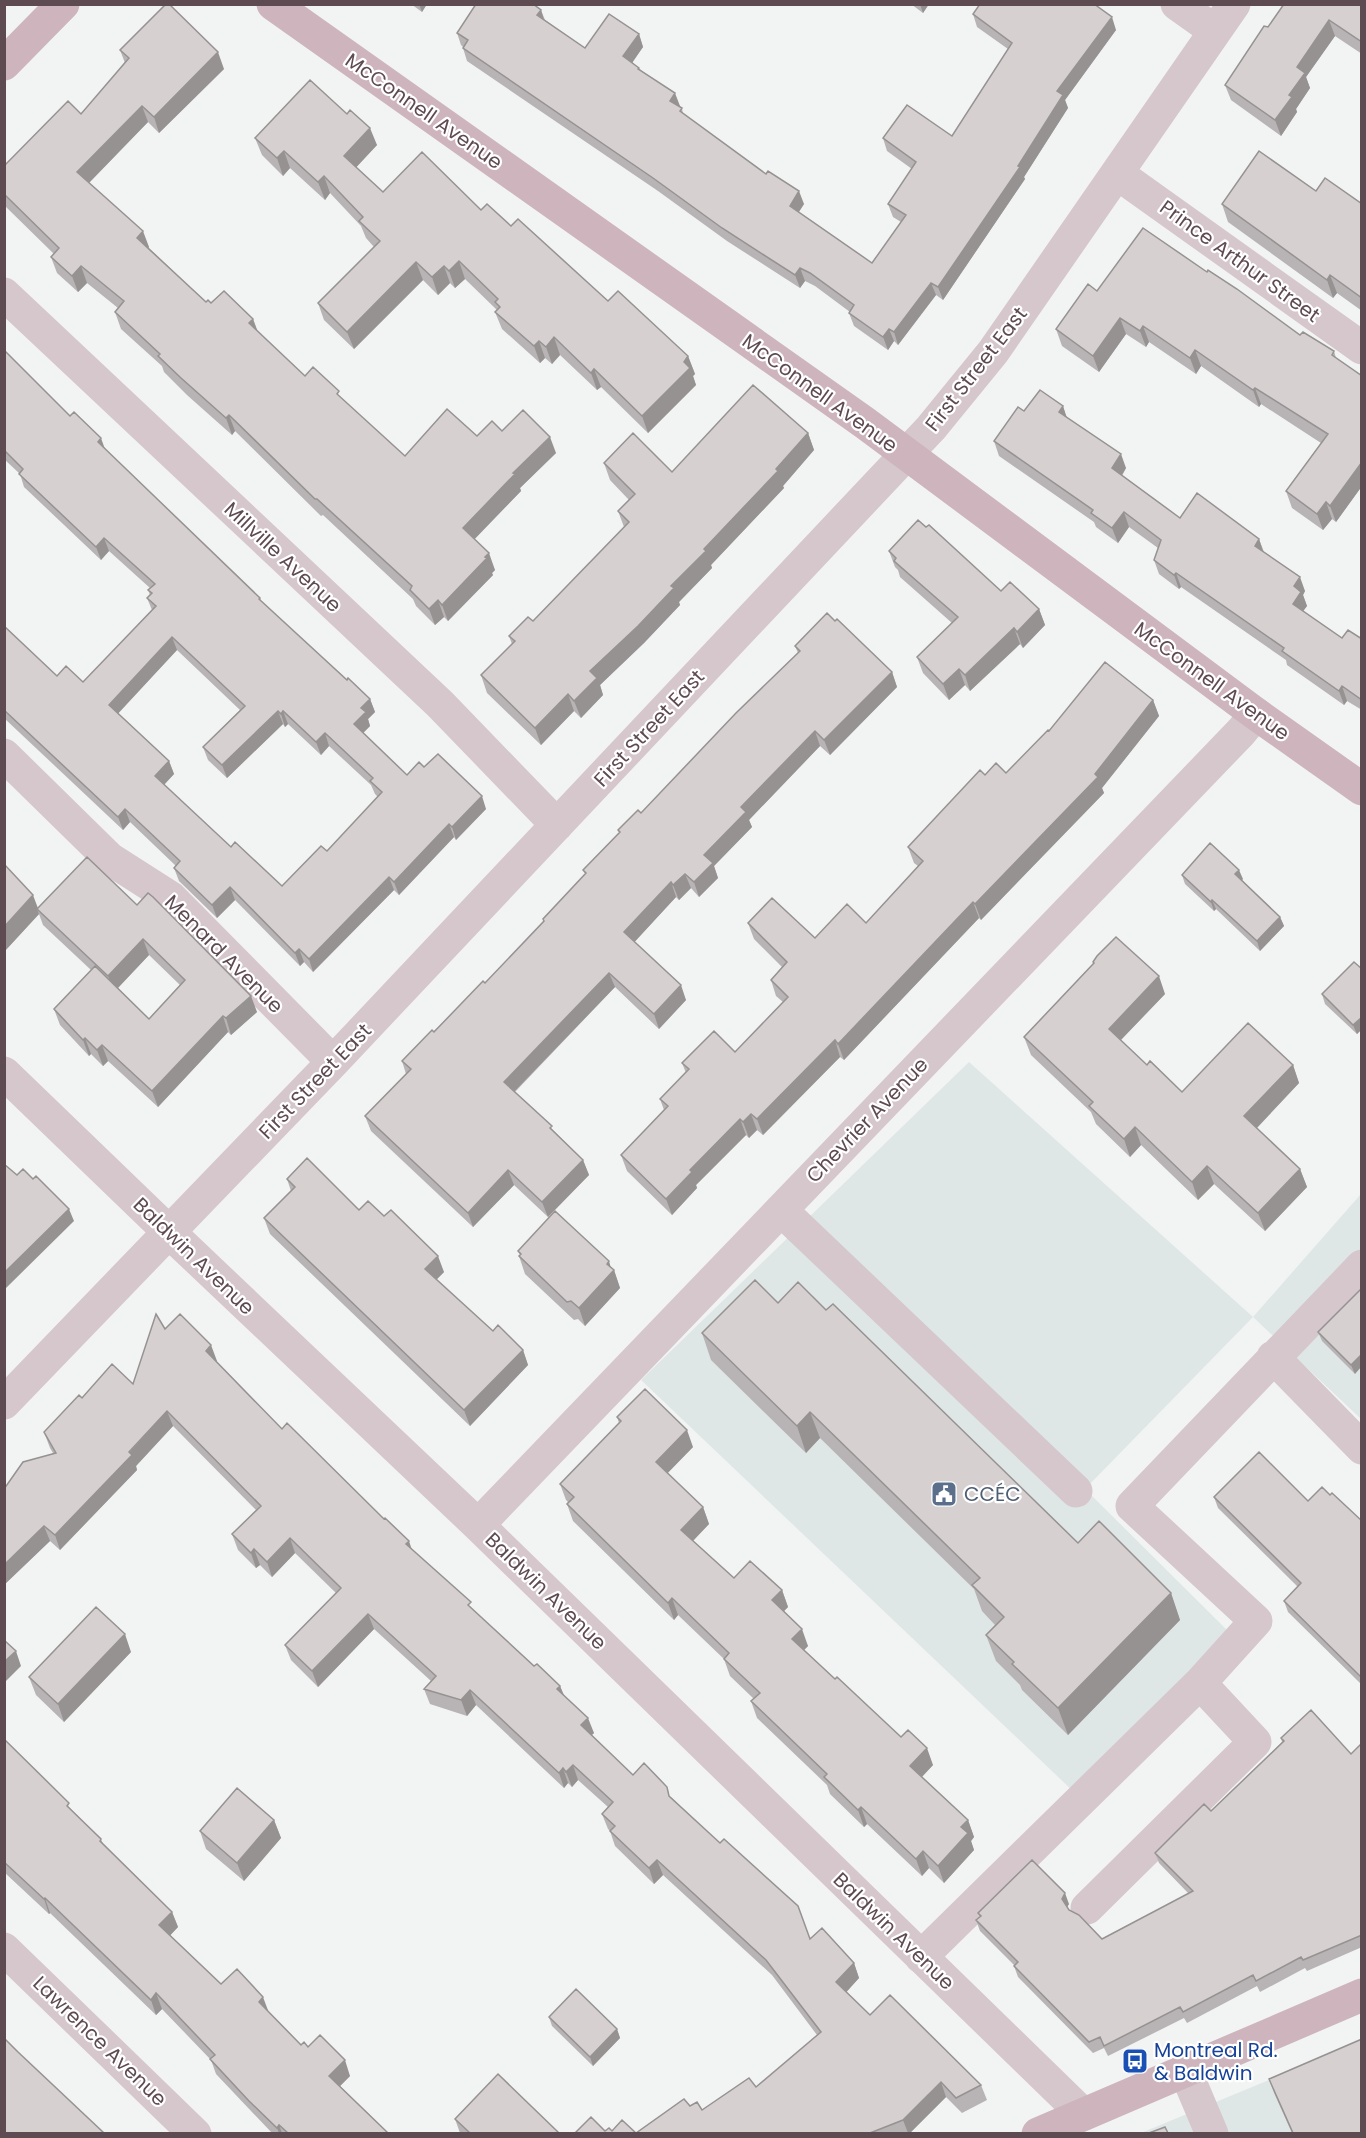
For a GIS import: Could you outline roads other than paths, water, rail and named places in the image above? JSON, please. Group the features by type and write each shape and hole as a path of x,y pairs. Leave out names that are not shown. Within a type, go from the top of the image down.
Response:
{"main road":[{"path":"4,64 63,4"},
{"name":"McConnell Avenue","path":"273,4 907,455 1256,714 1362,789"},
{"path":"1038,2133 1362,1995"}],"street":[{"path":"1177,4 1215,31"},
{"name":"First Street East","path":"6,1399 170,1233 907,455 993,352 1234,4"},
{"name":"Prince Arthur Street","path":"1118,174 1362,348"},
{"name":"Millville Avenue","path":"4,294 440,704 557,825"},
{"name":"Chevrier Avenue","path":"478,1525 1256,714"},
{"name":"Menard Avenue","path":"4,755 110,859 171,898 333,1062"},
{"name":"Baldwin Avenue","path":"4,1073 478,1525 1083,2114"},
{"path":"782,1210 1076,1491"},
{"path":"921,1957 1200,1683 1256,1621 1132,1506 1362,1266"},
{"path":"1273,1358 1362,1448"},
{"path":"1087,1908 1255,1742 1200,1683"},
{"name":"Lawrence Avenue","path":"4,1949 195,2133"},
{"path":"1185,2070 1212,2133"}],"place":[{"name":"CCÉC","path":"944,1494"},
{"name":"Montreal Rd. & Baldwin","path":"1135,2061"}]}
